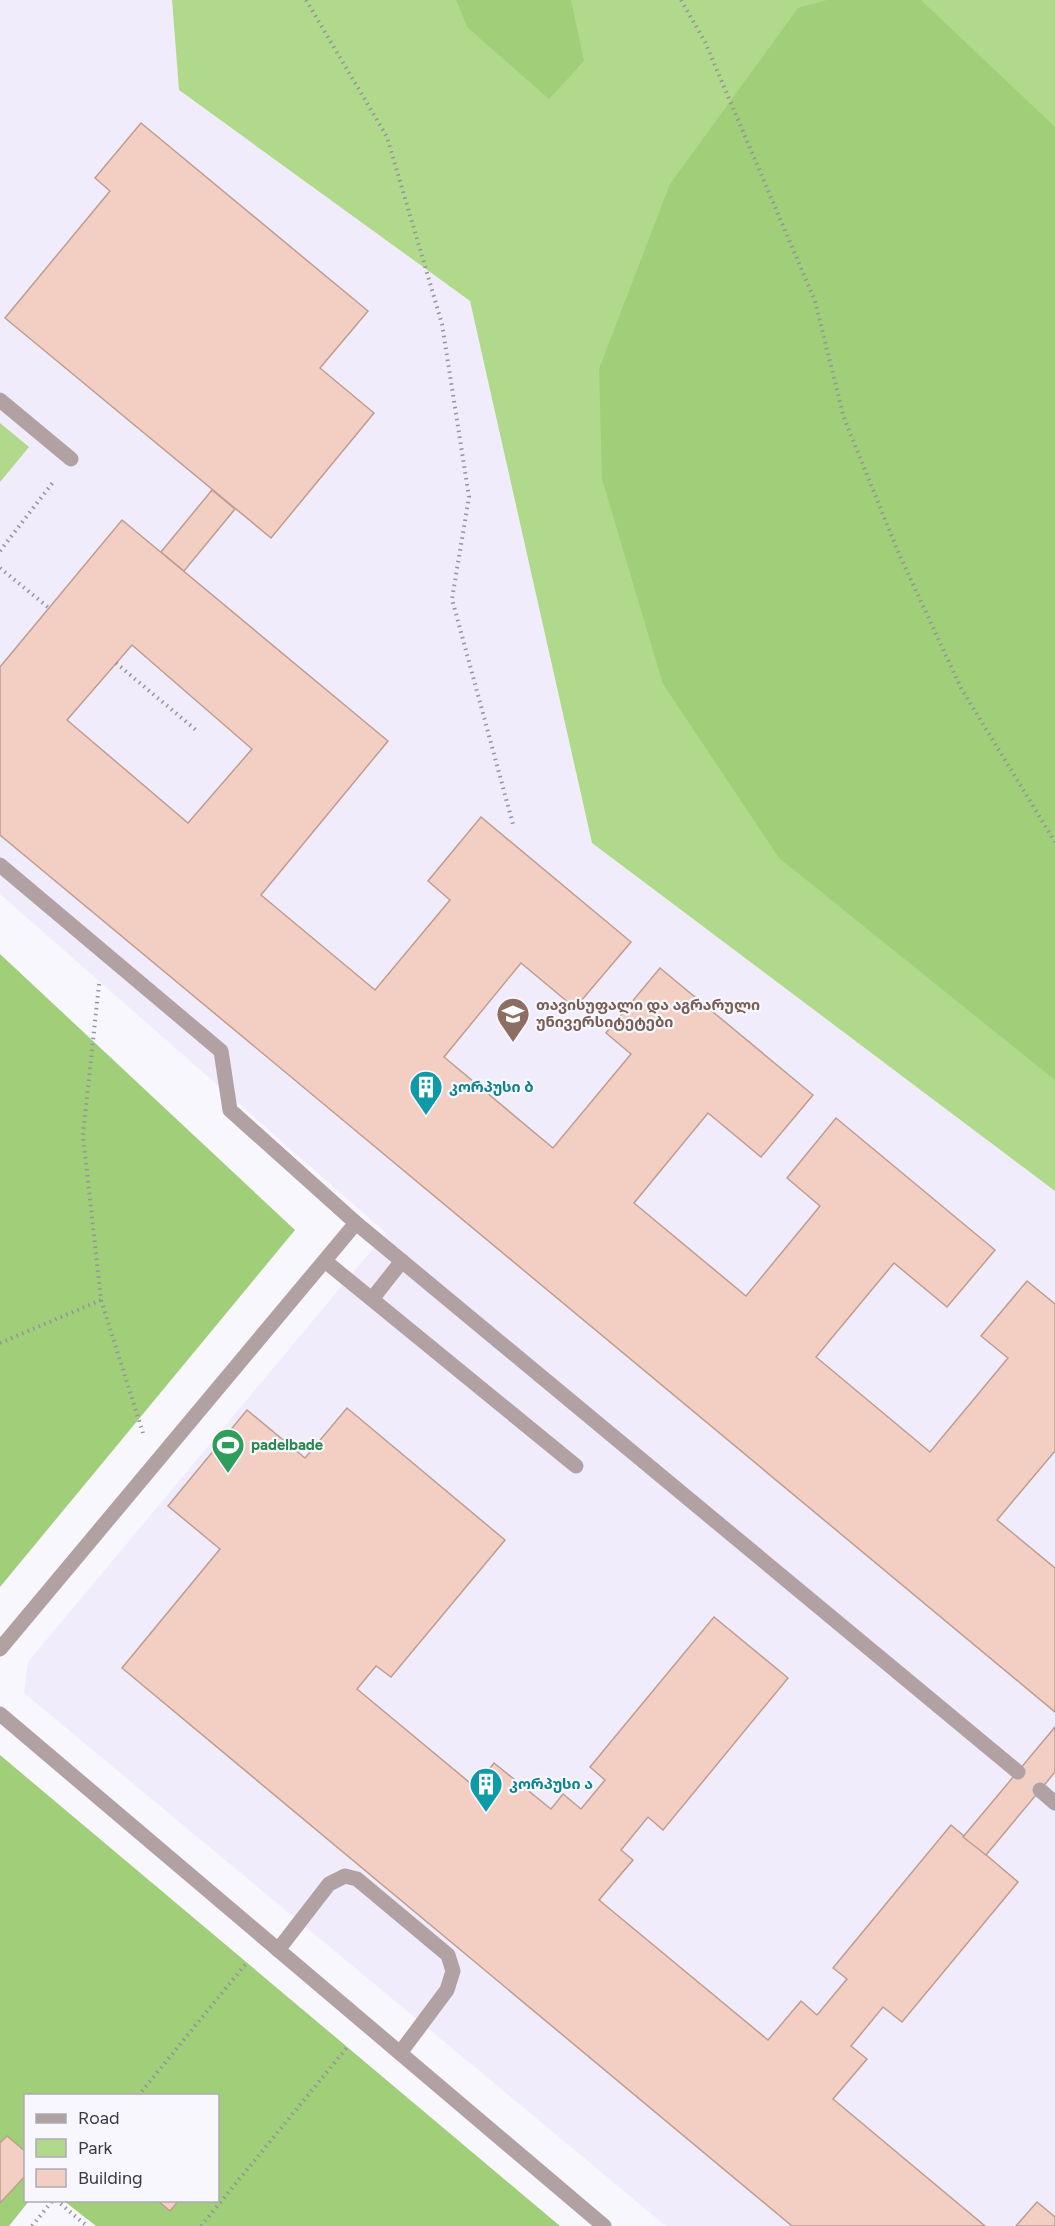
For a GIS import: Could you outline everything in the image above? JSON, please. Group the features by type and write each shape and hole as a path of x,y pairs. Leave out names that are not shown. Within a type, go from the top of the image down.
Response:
{"street":[{"path":"0,400 71,459"},
{"path":"0,865 222,1051 230,1110 356,1223 1018,1772"},
{"path":"0,1649 356,1223"},
{"path":"325,1261 576,1466"},
{"path":"372,1299 402,1261"},
{"path":"0,1714 604,2226"},
{"path":"1040,1790 1055,1803"},
{"path":"278,1950 329,1884 345,1876 357,1879 439,1947 448,1955 453,1971 447,1990 400,2053"}],"path":[{"path":"306,0 387,137 442,324 469,497 452,599 514,828"},
{"path":"681,0 705,42 815,301 844,418 899,554 961,688 1055,842"},
{"path":"0,550 71,459"},
{"path":"0,568 49,608"},
{"path":"116,663 196,730"},
{"path":"103,951 82,1135 101,1300 153,1466"},
{"path":"0,1343 101,1300"},
{"path":"140,2094 266,1939"},
{"path":"201,2226 366,2024"},
{"path":"32,2226 52,2202"},
{"path":"57,2202 87,2226"}],"shaded area":[{"name":"თავისუფალი და აგრარული უნივერსიტეტები","path":"0,0 172,0 179,90 470,301 592,843 1055,1191 1055,2226 666,2226 24,1693 28,1662 386,1233 0,894"}],"green space":[{"path":"172,0 1055,0 1055,1191 592,843 470,301 179,90"},
{"path":"456,0 571,0 584,61 549,99 468,28"},
{"path":"827,0 921,0 1055,127 1055,1080 779,858 663,684 602,479 599,369 670,184 798,8"},
{"path":"0,423 29,447 0,482"},
{"path":"0,954 295,1230 0,1587"},
{"path":"0,1755 560,2226 96,2226 65,2202 219,2202 219,2094 24,2094 24,2202 28,2202 9,2226 0,2226"}],"building":[{"path":"141,123 368,311 320,368 374,413 271,538 5,318 110,191 95,178"},
{"path":"212,490 235,509 184,571 161,552"},
{"name":"კორპუსი ბ","path":"122,520 388,741 261,895 375,990 450,900 428,881 481,817 631,942 575,1008 521,963 444,1057 553,1148 631,1054 606,1033 660,968 813,1095 761,1157 708,1113 634,1203 746,1296 820,1206 787,1178 836,1118 995,1250 947,1307 894,1263 816,1357 930,1452 1008,1358 981,1336 1027,1281 1055,1304 1055,1451 997,1520 1055,1568 1055,1712 0,835 0,667","holes":["132,645 252,749 188,823 67,720"]},
{"name":"კორპუსი ა","path":"347,1408 505,1540 391,1677 376,1666 357,1689 475,1787 494,1763 551,1809 563,1794 581,1809 605,1780 590,1767 714,1617 788,1678 663,1830 648,1817 621,1850 633,1860 599,1900 768,2040 801,2001 817,2015 847,1979 833,1968 951,1825 1018,1882 902,2022 883,2007 851,2046 867,2059 833,2099 985,2226 792,2226 122,1668 220,1549 168,1506 247,1410 305,1458"},
{"path":"1055,1727 1055,1772 986,1855 963,1837"},
{"path":"7,2136 24,2150 24,2177 0,2203 0,2143"},
{"path":"159,2202 177,2202 170,2211"},
{"path":"1037,2202 1055,2217 1055,2226 1016,2226"}],"place":[{"name":"თავისუფალი და აგრარული უნივერსიტეტები","path":"513,1043"},
{"name":"კორპუსი ბ","path":"426,1116"},
{"name":"padelbade","path":"228,1474"},
{"name":"კორპუსი ა","path":"486,1813"}]}
